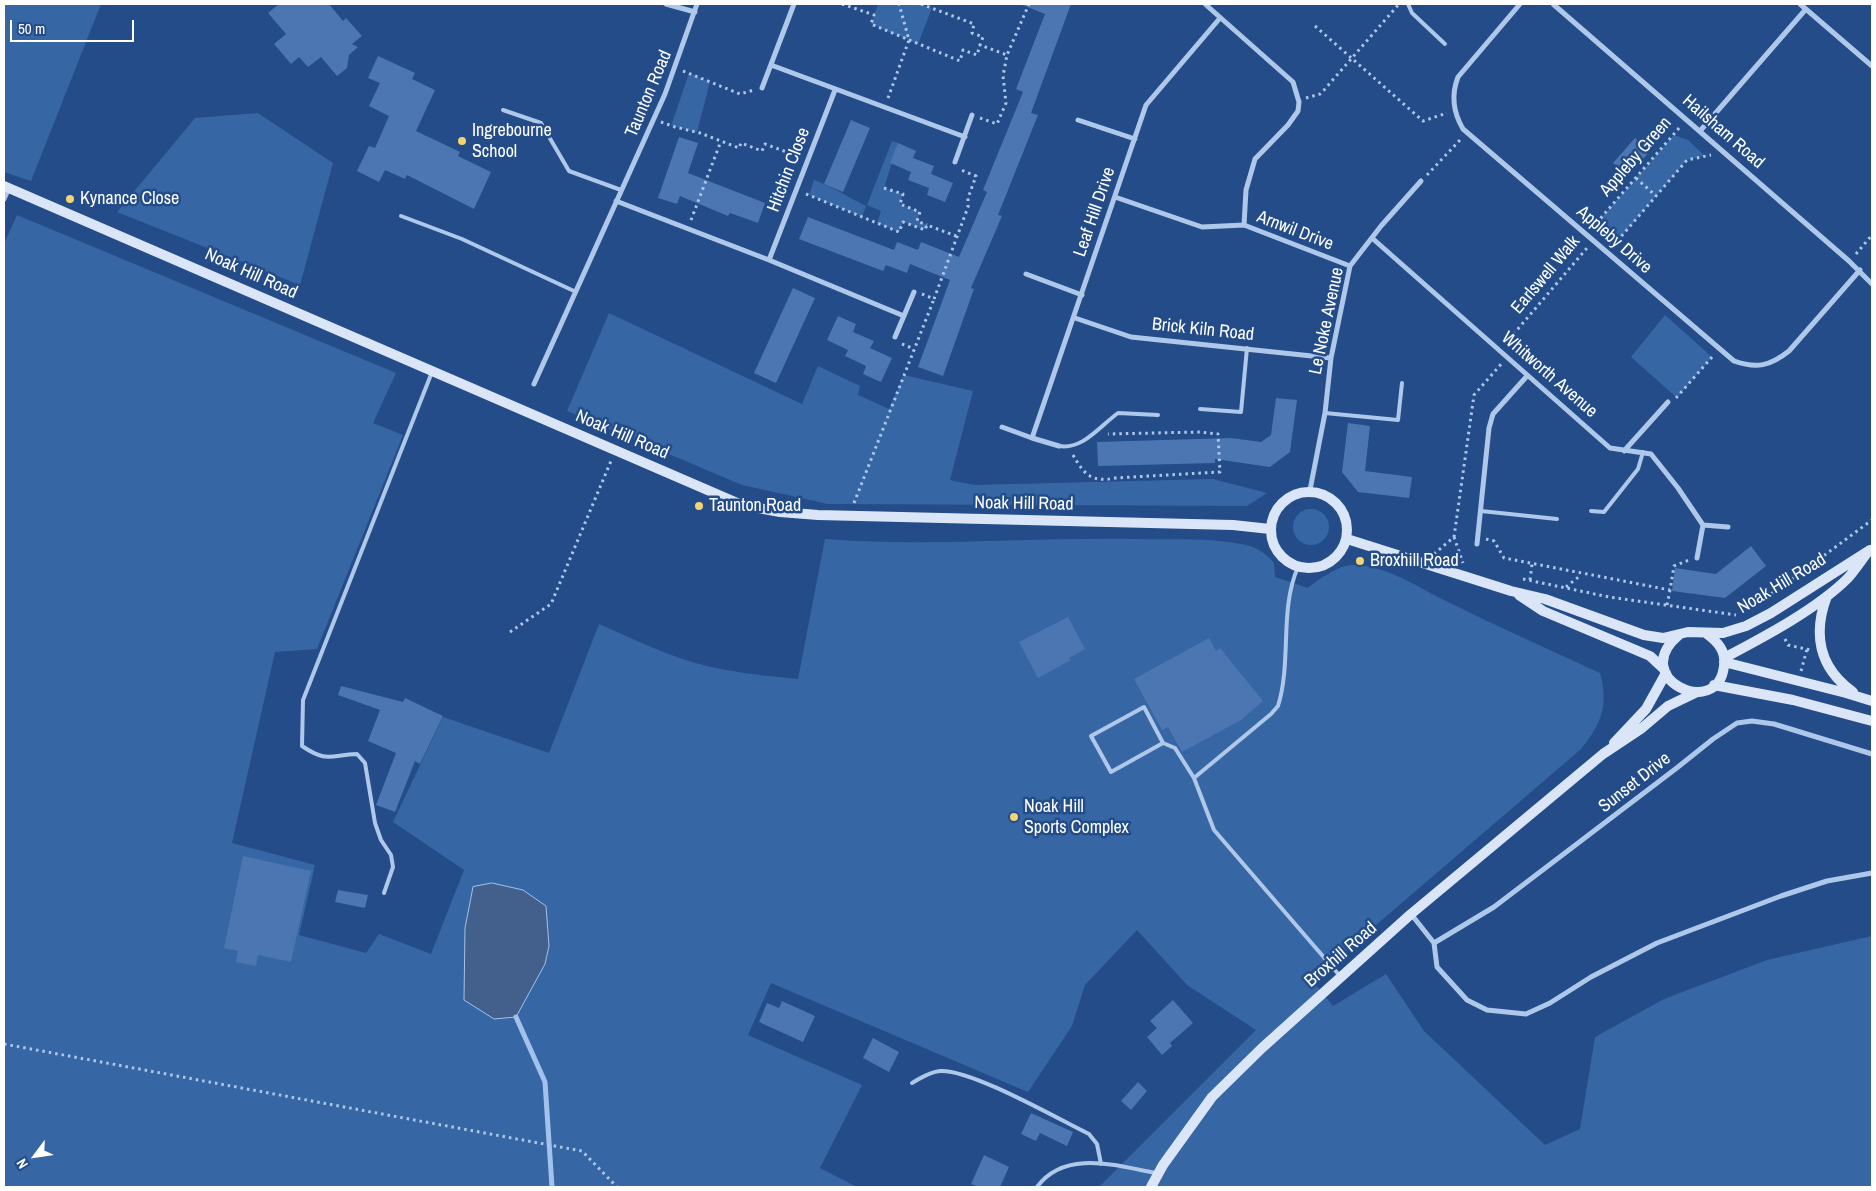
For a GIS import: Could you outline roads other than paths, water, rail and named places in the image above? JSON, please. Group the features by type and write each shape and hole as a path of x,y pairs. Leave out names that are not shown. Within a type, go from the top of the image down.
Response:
{"street":[{"path":"666,4 695,12"},
{"name":"Taunton Road","path":"534,384 574,291 676,68 697,4"},
{"path":"762,88 794,4"},
{"path":"1205,4 1294,82 1298,100 1298,111 1288,126 1255,159 1246,190 1244,225"},
{"name":"Appleby Drive","path":"1520,4 1462,69 1453,89 1456,118 1468,132 1734,361 1746,366 1760,367 1776,362 1789,352 1860,270"},
{"name":"Hailsham Road","path":"1553,4 1860,270 1872,284"},
{"path":"1800,4 1872,66"},
{"path":"1700,131 1806,9"},
{"name":"Leaf Hill Drive","path":"1032,438 1075,318 1146,105 1220,18"},
{"path":"771,65 965,137"},
{"name":"Hitchin Close","path":"769,260 835,90"},
{"path":"955,162 972,115"},
{"path":"1078,120 1135,139"},
{"name":"Le Noke Avenue","path":"1310,490 1325,413 1331,358 1350,266 1421,181"},
{"path":"4,199 6,187"},
{"name":"Noak Hill Road","path":"6,187 742,504 780,512 850,516 1234,525 1270,528"},
{"name":"Arnwil Drive","path":"1115,197 1202,227 1244,225 1350,266"},
{"path":"616,201 769,260 904,316"},
{"name":"Whitworth Avenue","path":"1372,238 1610,448 1643,452"},
{"path":"1026,274 1082,295"},
{"path":"895,337 914,292"},
{"name":"Brick Kiln Road","path":"1075,318 1131,336 1331,358"},
{"path":"1477,544 1489,428 1493,414 1527,376"},
{"path":"1624,451 1668,402"},
{"path":"1002,428 1059,446"},
{"path":"1643,452 1651,454 1678,488 1703,525 1696,558"},
{"path":"1310,490 1325,495 1337,503 1346,519 1346,539 1341,551 1334,559 1318,567 1298,567 1285,560 1276,550 1270,528 1278,506 1289,496 1310,490"},
{"path":"1703,525 1728,526"},
{"name":"Noak Hill Road","path":"1346,539 1511,591 1545,599 1644,635 1663,638 1688,632 1723,633 1746,626 1771,613 1871,549"},
{"path":"1724,660 1827,596 1848,578 1871,549"},
{"name":"Noak Hill Road","path":"1511,591 1543,611 1650,656 1665,671 1675,686 1695,693"},
{"path":"1827,596 1819,624 1822,653 1831,670 1843,685 1872,702"},
{"path":"1695,693 1714,685 1720,678 1724,660 1722,648 1707,634"},
{"path":"1665,671 1666,650 1678,635"},
{"path":"1724,660 1859,696"},
{"name":"Broxhill Road","path":"1603,754 1646,709 1665,671"},
{"path":"1714,685 1793,700 1872,720"},
{"name":"Broxhill Road","path":"1151,1187 1212,1097 1340,976 1411,914 1603,754 1642,728 1668,706 1695,693"},
{"name":"Sunset Drive","path":"1434,944 1494,907 1671,773 1712,739 1737,724 1752,720 1774,724 1872,754"},
{"path":"1411,914 1434,944 1437,967 1467,1000 1487,1010 1526,1014 1550,1003 1591,977 1657,943 1790,893 1827,881 1872,873"}],"lane":[{"path":"1408,4 1412,13 1445,44"},
{"path":"503,110 541,123 569,171 621,190"},
{"path":"401,216 462,239 574,291"},
{"path":"1200,409 1241,412 1247,348"},
{"path":"384,893 393,868 391,855 381,840 375,823 366,763 357,754 336,758 317,756 302,746 303,700 433,370"},
{"path":"1325,413 1398,420 1402,383"},
{"path":"1059,446 1068,448 1078,445 1118,413 1158,415"},
{"path":"1592,511 1604,512 1638,469 1643,452"},
{"path":"1481,511 1557,519"},
{"path":"1194,778 1271,714 1278,706 1288,625 1289,594 1291,582 1298,567"},
{"path":"1164,743 1111,772 1091,736 1144,707 1164,743 1175,748 1194,778 1214,830 1340,976"},
{"path":"912,1083 927,1074 941,1071 956,1073 984,1082 1089,1134 1097,1144 1101,1164"},
{"path":"1037,1187 1050,1174 1067,1166 1101,1164 1159,1173"}],"waterway":[{"path":"516,1017 545,1082 552,1187"}],"place":[{"name":"Ingrebourne School","path":"462,141"},
{"name":"Kynance Close","path":"70,199"},
{"name":"Taunton Road","path":"699,506"},
{"name":"Broxhill Road","path":"1360,561"},
{"name":"Noak Hill Sports Complex","path":"1014,817"}]}
